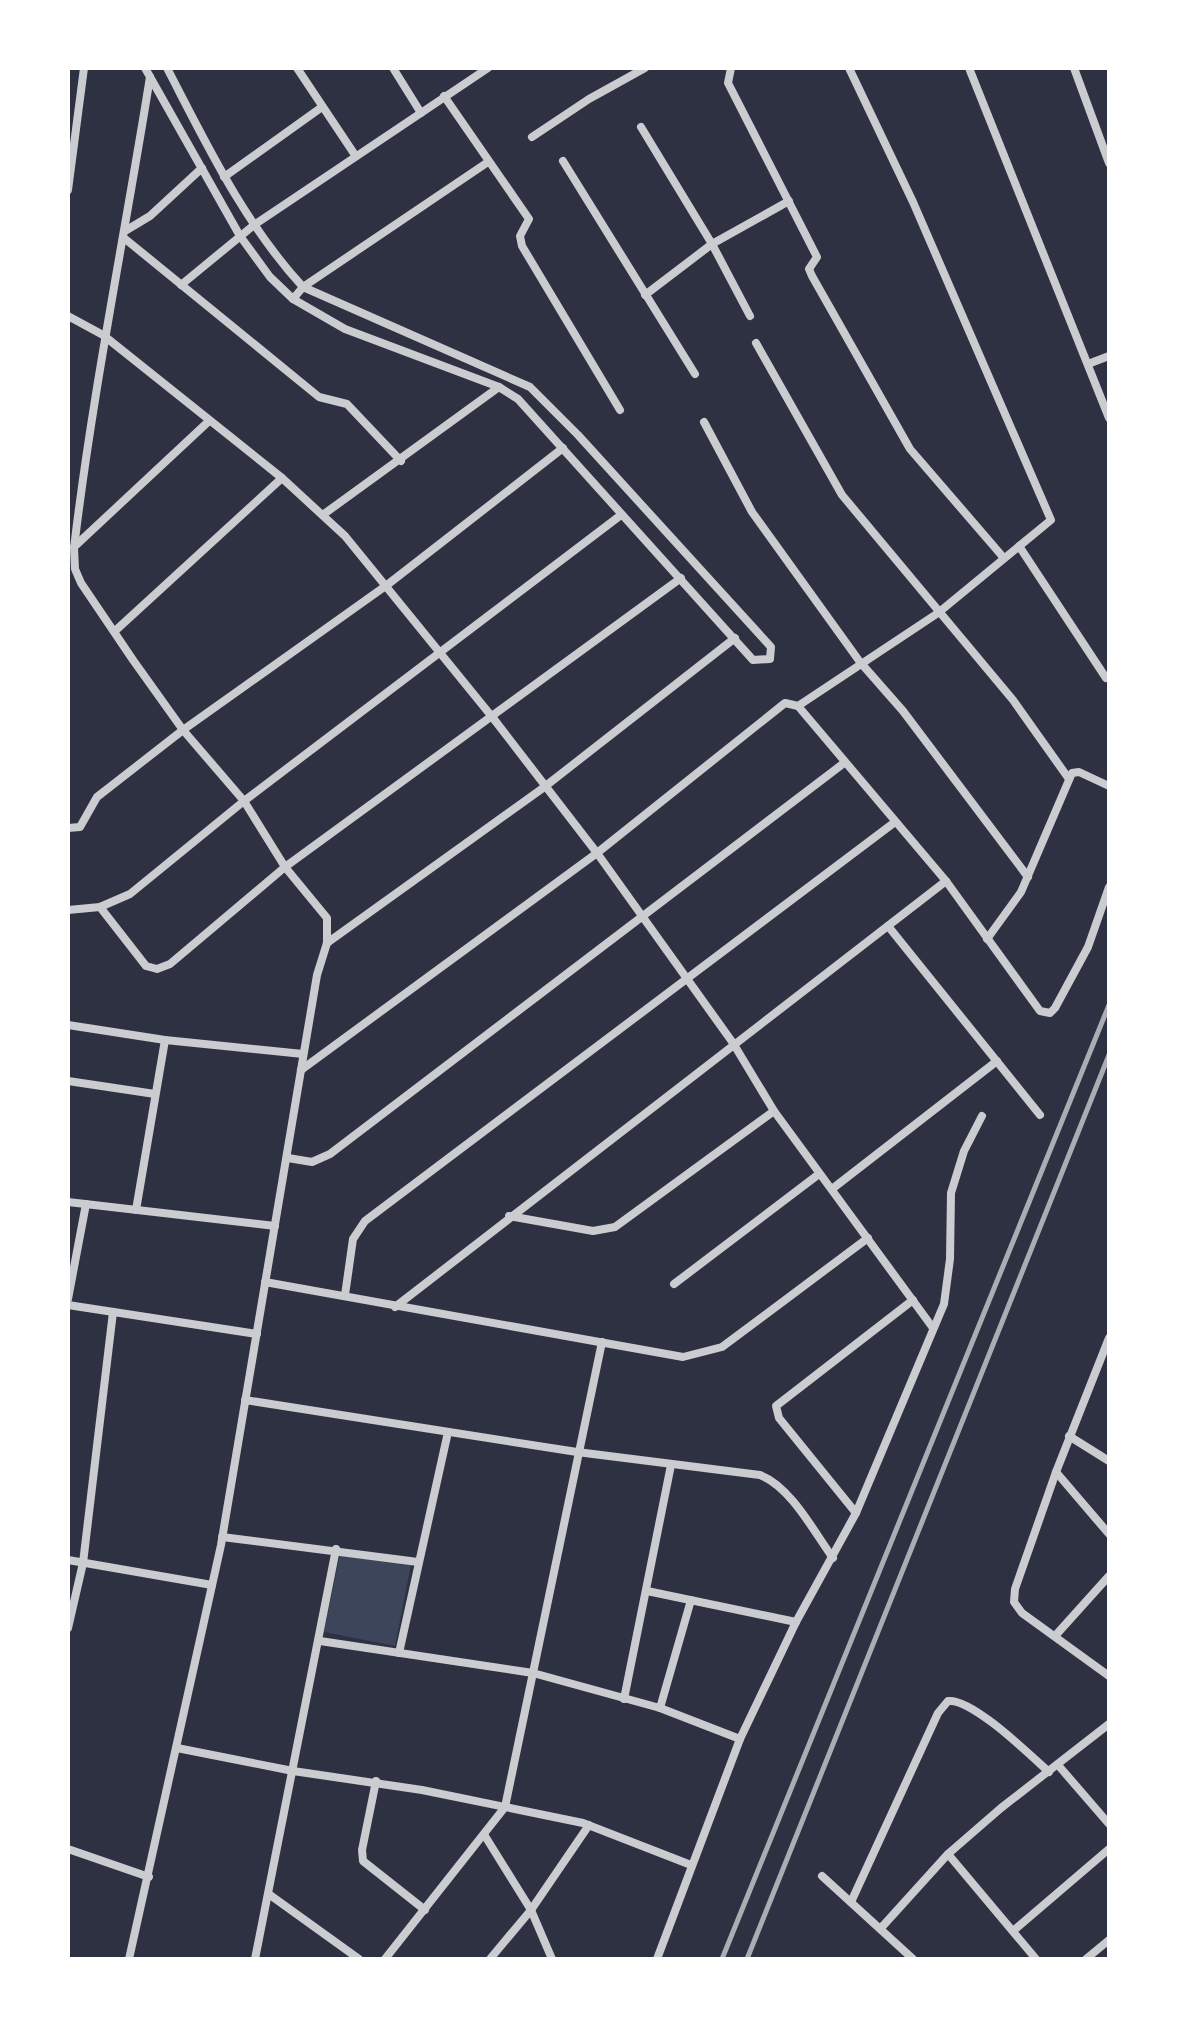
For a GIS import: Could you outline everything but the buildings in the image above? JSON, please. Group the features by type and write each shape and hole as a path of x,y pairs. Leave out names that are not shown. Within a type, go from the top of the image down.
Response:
{"street":[{"path":"68,190 84,68"},
{"path":"148,72 240,236 270,277 293,299 345,329 499,387 533,412 621,515 753,660 764,661 772,655 771,647 578,435 530,387 303,287 276,257 224,177 167,68"},
{"path":"297,68 355,155"},
{"path":"393,68 421,113"},
{"path":"181,285 254,225 488,68"},
{"path":"532,137 589,99 645,68"},
{"path":"731,68 728,83 817,257 810,268 812,276 910,449 1003,557"},
{"path":"301,1070 597,853 779,705 798,706 938,613 1003,557 1050,524 1051,515 913,202 849,68"},
{"path":"969,68 1109,418"},
{"path":"1074,68 1109,163"},
{"path":"129,1959 222,1537 288,1158 303,1054 317,975 327,943 327,918 285,867 244,801 183,730 81,583 74,548 103,335 125,234 148,72"},
{"path":"444,96 529,219 520,236 522,246 620,410"},
{"path":"224,177 322,107"},
{"path":"641,127 712,244 750,316"},
{"path":"563,161 695,374"},
{"path":"293,299 303,287 488,162"},
{"path":"125,234 150,216 202,168"},
{"path":"645,295 712,244 789,201"},
{"path":"125,234 181,285 319,397 347,404 401,461"},
{"path":"68,316 103,335 282,478 324,514 387,585 437,653 493,718 543,788 597,853 733,1043 774,1111 933,1328"},
{"path":"756,343 842,495 1013,700 1069,779"},
{"path":"1088,364 1109,356"},
{"path":"324,514 499,387"},
{"path":"74,548 209,421"},
{"path":"704,422 752,512 860,662 903,711 1028,877"},
{"path":"68,828 80,827 97,797 183,730 387,585 563,448"},
{"path":"115,631 282,478"},
{"path":"68,910 100,907 130,894 244,801 621,515"},
{"path":"1019,546 1106,678"},
{"path":"100,907 146,966 161,968 285,867 681,578"},
{"path":"327,943 543,788 735,638"},
{"path":"798,706 946,881 1040,1011 1050,1013 1088,947 1109,887"},
{"path":"288,1158 312,1162 330,1154 844,763"},
{"path":"987,939 1028,877 1069,779 1076,771 1109,786"},
{"path":"345,1295 353,1239 365,1221 895,822"},
{"path":"395,1307 946,881"},
{"path":"888,926 1040,1115"},
{"path":"68,1025 165,1040 303,1054"},
{"path":"136,1210 165,1040"},
{"path":"832,1189 997,1061"},
{"path":"68,1081 155,1094"},
{"path":"509,1216 593,1231 615,1227 774,1111"},
{"path":"657,1959 740,1739 796,1622 856,1513 933,1328 948,1289 951,1193 955,1172 982,1116"},
{"path":"674,1284 819,1174"},
{"path":"68,1202 275,1226"},
{"path":"68,1299 86,1204"},
{"path":"265,1282 683,1357 714,1351 868,1238"},
{"path":"856,1513 779,1418 776,1406 913,1300"},
{"path":"68,1305 257,1334"},
{"path":"68,1628 83,1563 113,1312"},
{"path":"1109,1338 1056,1472 1015,1589 1014,1602 1022,1613 1109,1676"},
{"path":"385,1959 505,1807 602,1342"},
{"path":"245,1400 577,1452 767,1477 789,1499 833,1558"},
{"path":"399,1653 448,1432"},
{"path":"1069,1436 1107,1457"},
{"path":"624,1699 671,1465"},
{"path":"1056,1472 1109,1534"},
{"path":"222,1537 336,1549 418,1562"},
{"path":"255,1959 336,1549"},
{"path":"68,1560 212,1585"},
{"path":"1055,1636 1109,1576"},
{"path":"647,1591 796,1622"},
{"path":"660,1708 691,1600"},
{"path":"320,1641 533,1673 660,1708 740,1739"},
{"path":"851,1902 938,1713 948,1701 970,1708 1049,1772"},
{"path":"881,1928 948,1854 1109,1724"},
{"path":"177,1748 293,1771 376,1781 589,1825 691,1865"},
{"path":"1058,1765 1109,1824"},
{"path":"376,1781 362,1850 363,1861 425,1910"},
{"path":"490,1959 531,1910 589,1825"},
{"path":"485,1836 531,1910 552,1959"},
{"path":"68,1849 149,1877"},
{"path":"1013,1931 1109,1849"},
{"path":"948,1854 1036,1959"},
{"path":"822,1876 913,1959"},
{"path":"270,1895 359,1959"},
{"path":"1086,1959 1109,1940"}],"shaded area":[{"path":"340,1554 411,1565 395,1646 324,1632"}],"railway":[{"path":"722,1959 1109,1005"},
{"path":"747,1959 1109,1055"}]}
